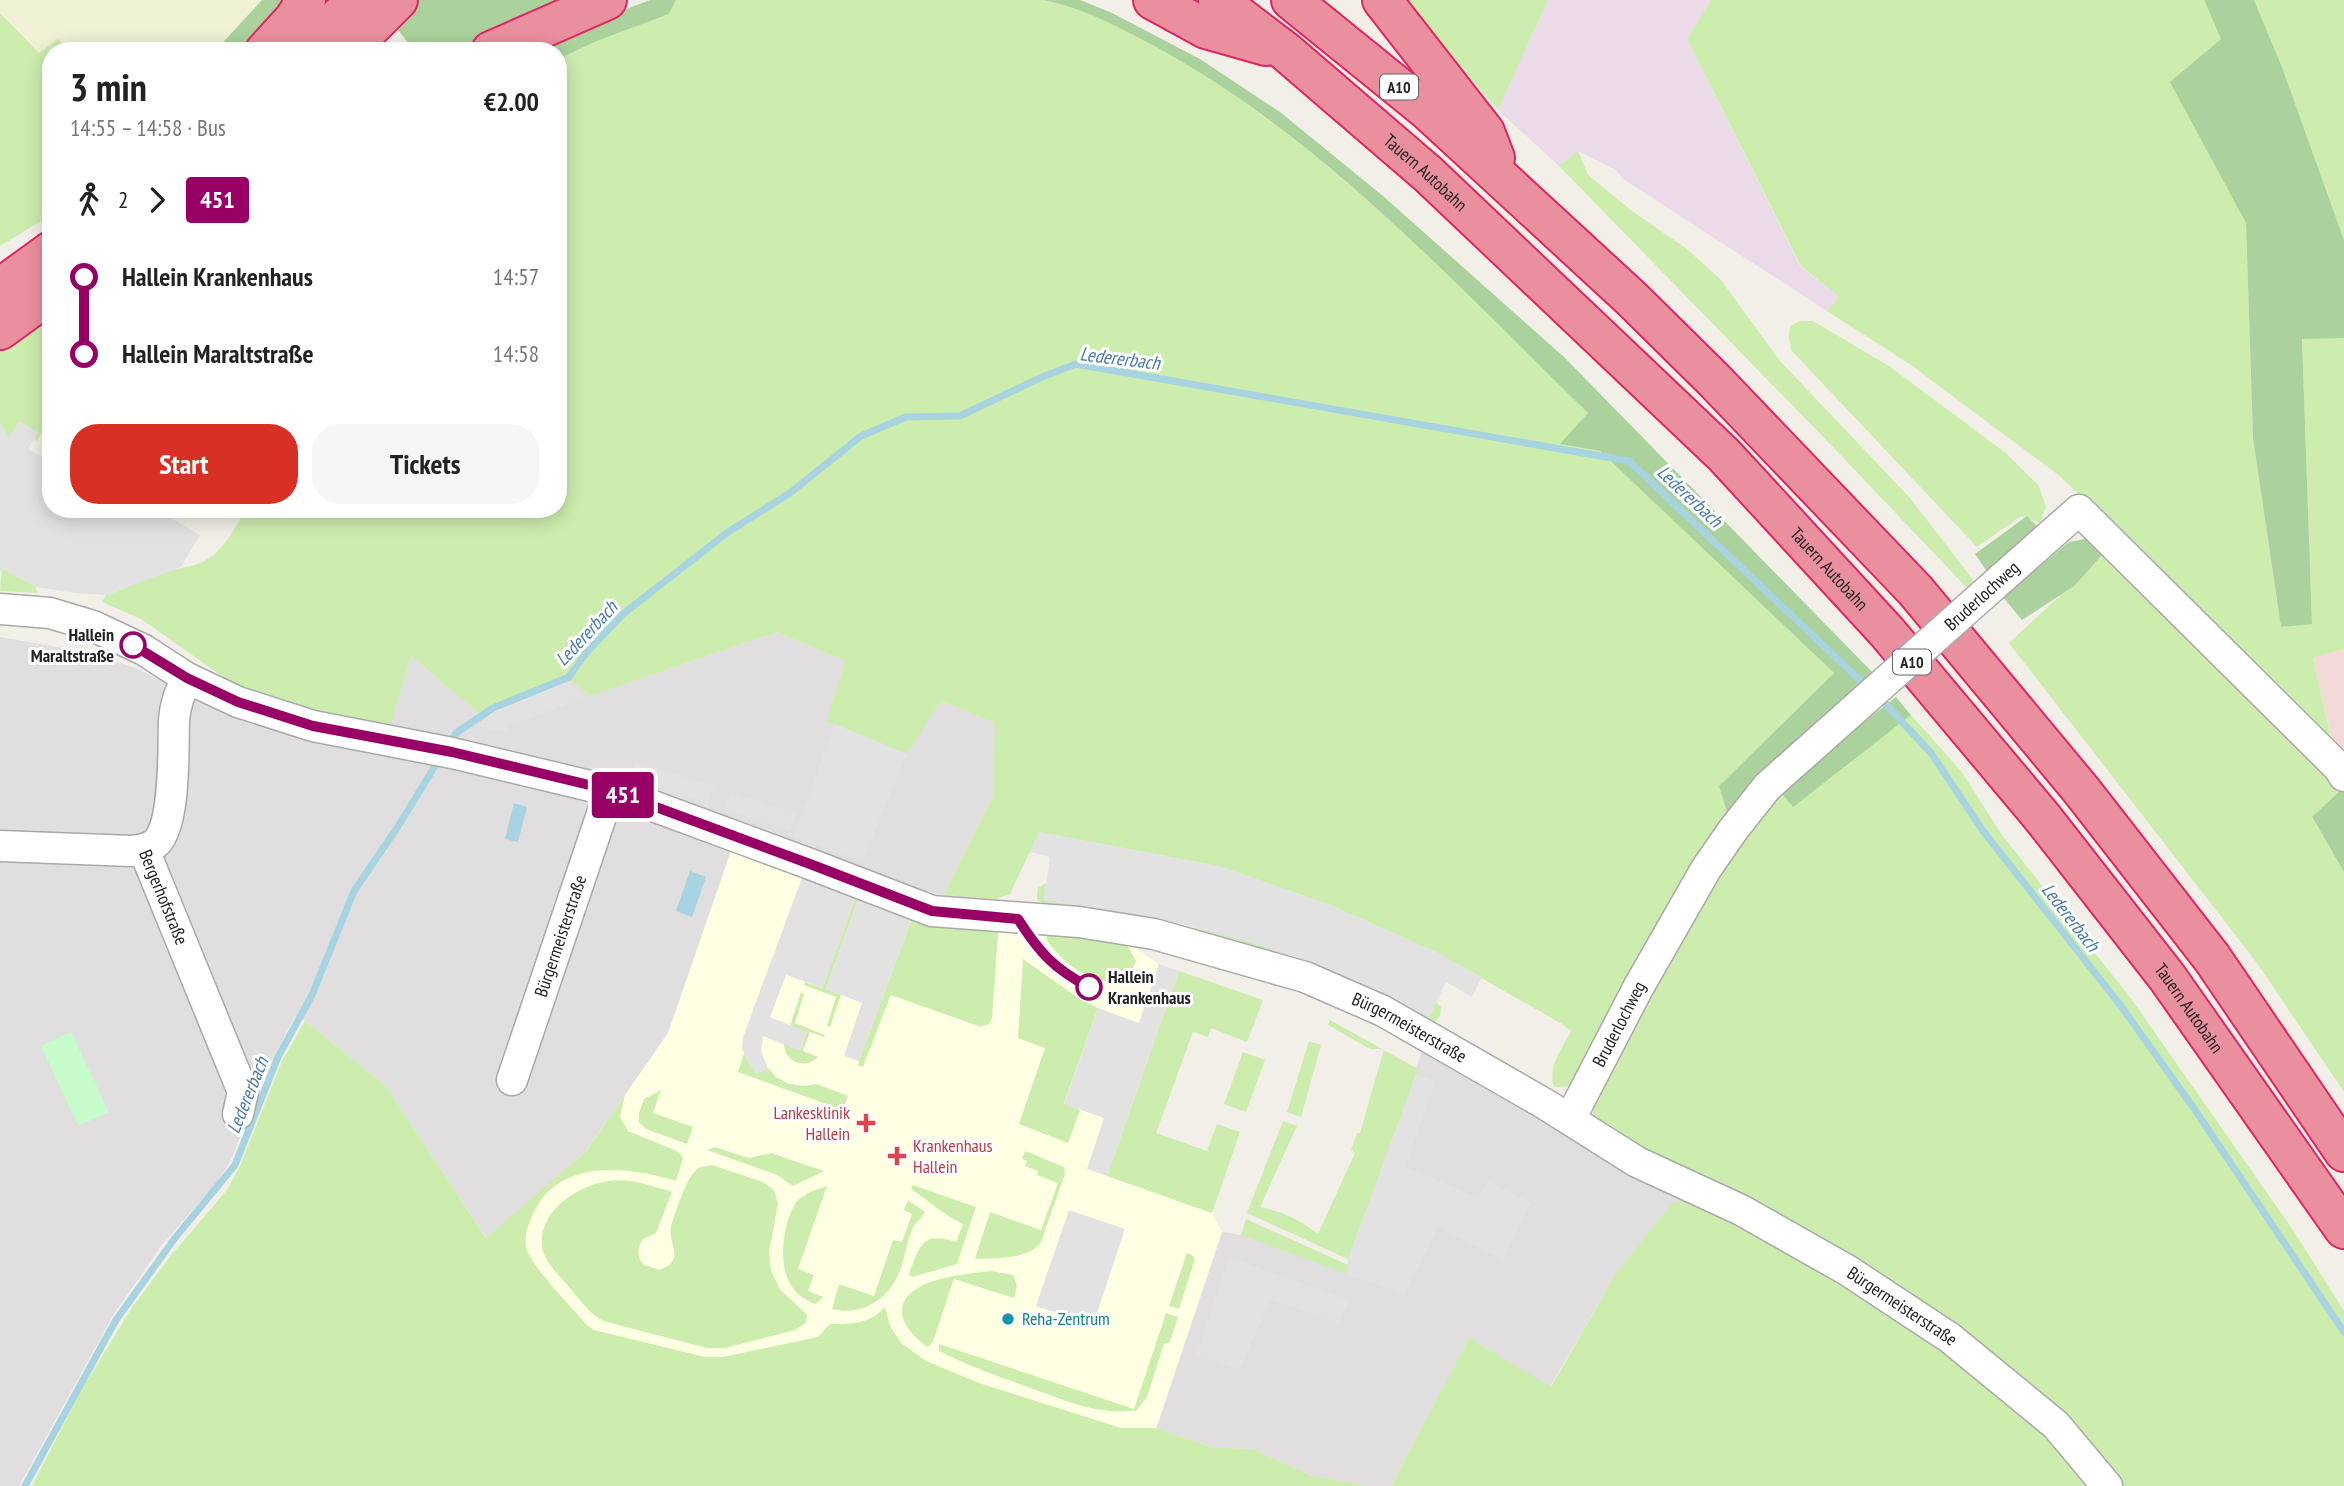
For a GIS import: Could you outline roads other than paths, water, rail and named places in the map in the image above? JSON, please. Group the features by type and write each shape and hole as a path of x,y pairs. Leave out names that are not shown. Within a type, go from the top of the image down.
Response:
{"highway":[{"path":"273,42 306,0"},
{"path":"314,42 356,0"},
{"path":"356,42 398,0"},
{"path":"511,42 607,0"},
{"path":"1153,0 1206,29 1285,51"},
{"name":"Tauern Autobahn","path":"1218,0 1285,51 1428,174 1724,455 1886,632 2042,817 2167,977 2344,1229"},
{"name":"A10","path":"1291,0 1428,111 1632,299 1706,372 1914,590 2082,791 2212,958 2344,1152"},
{"path":"1382,0 1485,132 1503,179"},
{"path":"0,288 42,258"},
{"path":"0,330 42,300"}],"street":[{"name":"Bruderlochweg","path":"1570,1119 1638,988 1706,869 1768,787 2078,510 2339,768 2344,776"},
{"name":"Bürgermeisterstraße","path":"0,609 50,613 93,626 144,650 187,678 238,702 313,726 442,751 610,790 932,911 1079,922 1154,934 1305,977 1383,1011 1570,1119 1637,1162 1741,1210 1847,1270 1950,1338 2056,1425 2107,1486"},
{"name":"Bergerhofstraße","path":"187,678 178,697 174,718 174,773 165,825 157,842 144,850 243,1092 238,1114"},
{"name":"Bürgermeisterstraße","path":"512,1080 610,790"},
{"path":"0,846 144,850"}],"water":[{"path":"514,803 527,807 518,842 505,839"},
{"path":"690,871 706,877 692,917 676,911"}],"waterway":[{"name":"Ledererbach","path":"448,745 456,733 493,708 569,677 586,653 623,614 728,532 790,493 861,436 906,417 960,416 1076,364 1629,461 1868,688"},
{"name":"Ledererbach","path":"1880,698 1931,753 1983,831 2121,1006 2195,1110 2344,1332"},
{"name":"Ledererbach","path":"25,1486 116,1320 175,1238 235,1165 278,1057 312,995 354,891 440,758"}],"place":[{"name":"Hallein Maraltstraße","path":"133,645"},
{"name":"Hallein Krankenhaus","path":"1089,987"},
{"name":"Lankesklinik Hallein","path":"866,1123"},
{"name":"Krankenhaus Hallein","path":"897,1156"},
{"name":"Reha-Zentrum","path":"1008,1319"}]}
